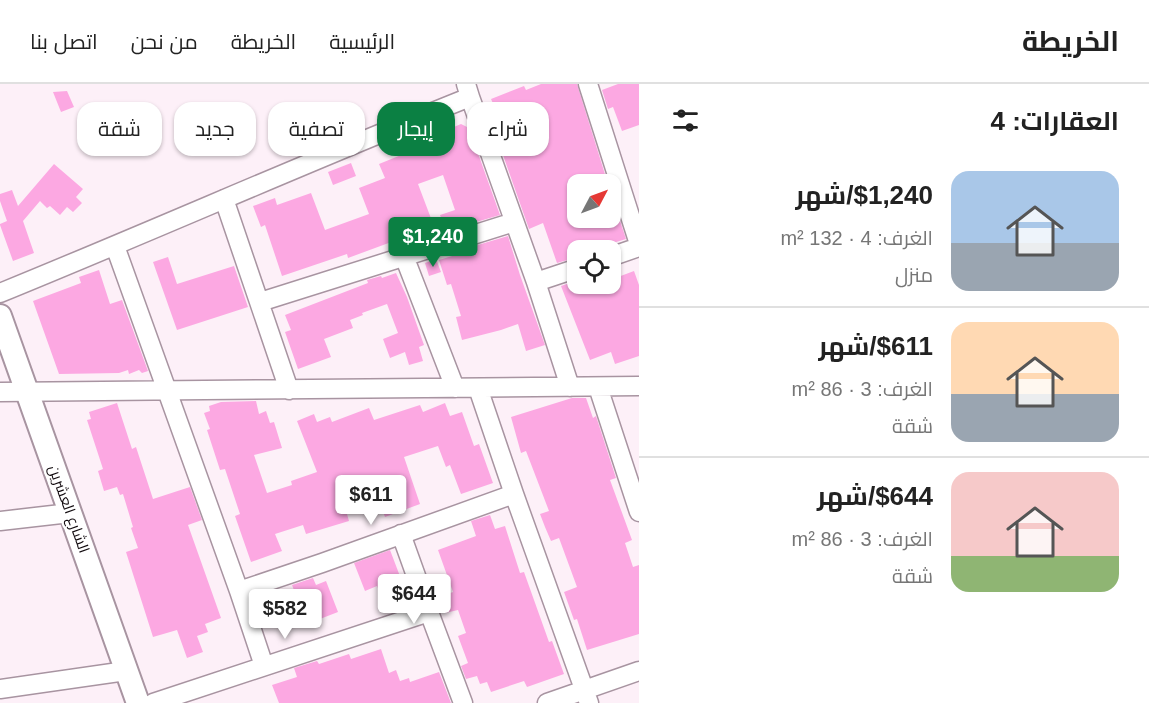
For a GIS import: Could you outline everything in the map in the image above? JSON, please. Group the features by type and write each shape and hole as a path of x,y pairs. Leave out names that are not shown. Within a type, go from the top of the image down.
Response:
{"street":[{"path":"588,84 639,245 621,252"},
{"path":"0,293 362,140 468,90 536,282 570,387"},
{"path":"224,199 289,390"},
{"path":"260,302 514,222"},
{"path":"115,246 264,666"},
{"path":"404,256 455,388"},
{"path":"536,282 567,272"},
{"name":"الشارع العشرين","path":"0,316 138,703"},
{"path":"0,392 639,386"},
{"path":"598,387 639,512"},
{"path":"478,388 587,696"},
{"path":"239,591 514,494"},
{"path":"0,521 70,513"},
{"path":"401,534 464,703"},
{"path":"153,703 429,612"},
{"path":"547,703 587,696 639,670"},
{"path":"0,689 126,671"}],"building":[{"path":"541,84 577,84 605,174 567,174 567,228 621,228 621,224 626,239 567,240 567,260 557,263 543,223 529,229 503,156 549,156 549,102 492,102 491,99 524,86 526,90"},
{"path":"618,84 639,84 639,125 622,131 613,107 608,109 602,90"},
{"path":"67,91 74,107 61,112 53,92"},
{"path":"461,124 467,127 467,156 479,156 500,215 446,230 440,215 455,210 443,175 418,184 432,221 411,229 413,234 348,258 347,254 282,276 265,225 261,227 253,206 275,198 277,205 311,193 325,230 369,214 359,188 385,178 379,164 399,156 455,156 455,127"},
{"path":"351,163 356,176 333,185 328,172"},
{"path":"54,164 83,189 76,197 82,203 73,212 67,207 60,215 40,201 23,221 34,253 13,261 0,225 7,221 0,194 12,190 18,206"},
{"path":"508,236 545,345 526,351 518,324 462,340 456,317 461,316 451,284 447,285 439,260"},
{"path":"168,257 177,284 234,266 248,307 177,330 153,262"},
{"path":"436,259 441,272 429,276 425,263"},
{"path":"99,270 110,304 122,300 148,371 142,373 139,370 129,374 128,370 119,373 59,374 33,301 81,283 79,277"},
{"path":"634,271 639,285 639,356 615,364 611,352 590,360 561,286 567,284 567,294 621,294 621,276"},
{"path":"396,273 424,345 419,347 423,361 409,365 405,352 390,358 383,339 398,333 387,304 350,320 353,328 324,339 331,357 298,369 285,332 291,330 285,315 368,283 367,280"},
{"path":"572,398 586,398 593,418 596,416 616,478 610,480 632,540 625,543 633,567 639,565 639,634 587,650 577,619 574,620 564,592 577,587 559,538 551,541 545,527 540,514 549,511 526,451 521,453 511,417"},
{"path":"256,401 259,414 266,411 270,423 274,422 282,448 254,455 267,493 292,485 291,481 317,472 297,421 314,414 317,422 330,417 332,422 369,408 374,420 420,405 423,412 445,403 450,416 462,412 474,446 479,444 493,483 461,494 450,465 446,467 438,446 404,457 420,504 385,517 380,503 347,514 349,521 306,534 303,525 275,534 282,551 251,562 235,516 240,514 225,469 220,470 204,413 210,411 209,406 221,402"},
{"path":"117,403 132,449 136,447 153,499 190,487 202,520 188,525 221,618 205,624 208,632 197,636 203,652 187,658 177,630 153,637 126,552 138,548 123,494 120,495 117,487 104,491 98,471 103,469 87,420 91,419 89,412"},
{"path":"490,515 495,529 505,526 520,573 524,572 549,642 552,641 564,674 527,687 524,681 491,692 487,682 480,684 477,676 466,679 461,666 468,663 458,636 466,633 458,610 445,613 439,597 453,592 438,550 476,536 471,521"},
{"path":"390,550 409,600 387,609 377,586 365,591 354,563"},
{"path":"313,578 316,585 326,581 338,612 307,624 292,585"},
{"path":"381,649 389,673 396,670 400,681 409,678 410,682 439,672 451,703 279,703 272,685 297,677 294,668 317,661 319,664 349,654 351,659"}]}
